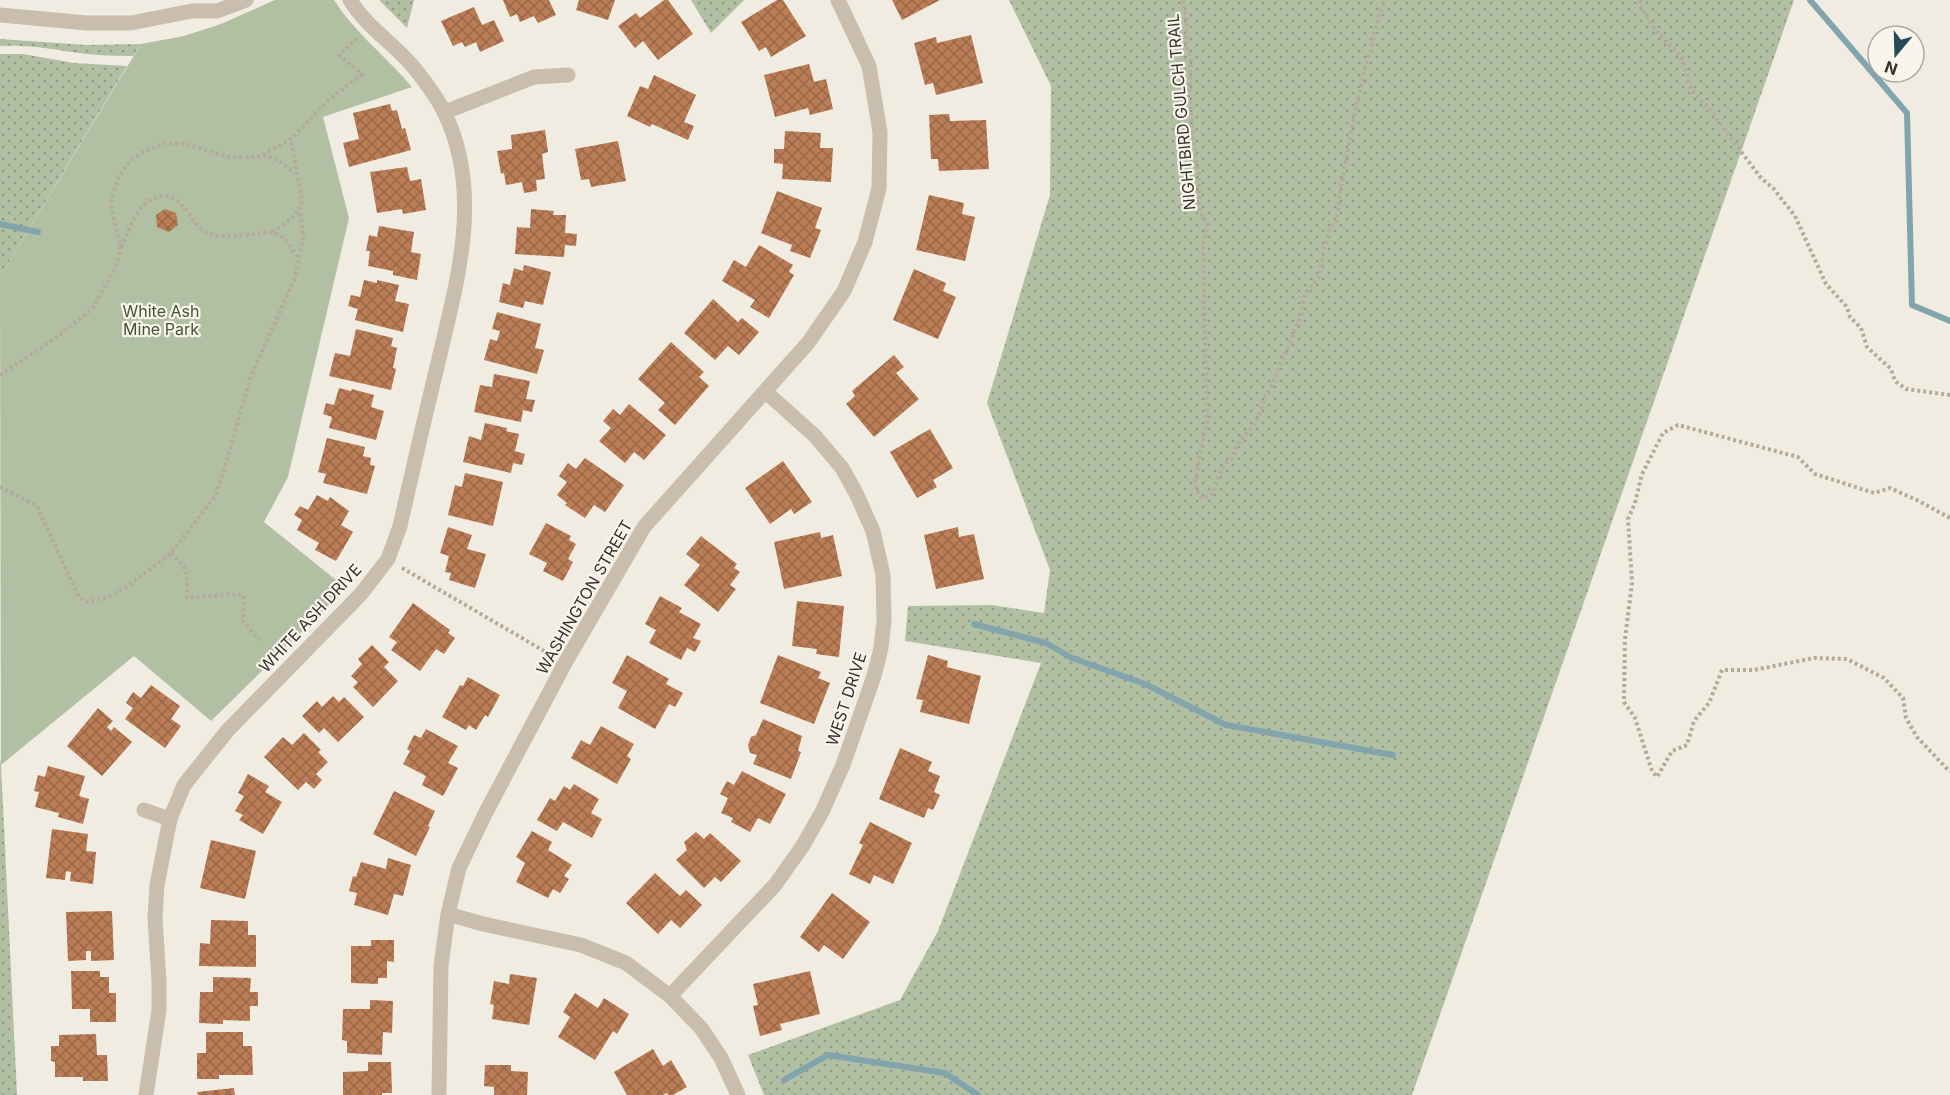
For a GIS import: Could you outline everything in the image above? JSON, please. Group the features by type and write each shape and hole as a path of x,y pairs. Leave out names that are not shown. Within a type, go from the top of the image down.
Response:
{"street":[{"path":"0,15 87,23 131,23 196,5 217,11 246,0"},
{"name":"WHITE ASH DRIVE","path":"146,1095 159,1010 155,919 157,885 171,819 184,785 228,730 361,594 388,559 400,526 456,284 464,231 466,196 459,147 445,112 410,63 358,14 350,0"},
{"name":"WASHINGTON STREET","path":"439,1095 441,966 448,914 459,868 486,812 565,663 644,527 808,343 844,291 865,242 879,188 880,132 869,66 837,0"},
{"path":"445,112 534,77 568,75"},
{"name":"WEST DRIVE","path":"670,996 775,885 802,847 822,812 843,765 874,676 881,648 884,621 883,575 869,521 842,468 815,436 766,392"},
{"path":"144,810 171,819"},
{"path":"448,914 581,945 626,963 670,996 701,1028 722,1058 738,1095"}],"path":[{"name":"NIGHTBIRD GULCH TRAIL","path":"1183,0 1187,22 1186,45 1191,58 1189,93 1199,174 1199,207 1203,218 1209,223 1203,246 1207,421 1196,483 1197,491 1203,499 1213,493 1220,472 1234,457 1236,444 1256,422 1263,397 1270,387 1301,316 1305,294 1319,277 1329,231 1337,220 1365,67 1378,17 1386,0"},
{"path":"1640,0 1640,6 1657,32 1682,58 1691,89 1706,105 1761,178 1773,188 1795,216 1826,284 1848,307 1850,317 1861,328 1867,347 1892,369 1895,381 1906,389 1950,395"},
{"path":"121,247 111,202 119,176 131,160 164,143 186,144 229,157 262,155 291,139 328,100 362,74 339,55 360,35"},
{"path":"0,487 37,506 80,598 88,602 108,597 128,586 171,553 216,495 250,376 295,278 303,239 300,208 302,201 291,139"},
{"path":"262,155 280,161 296,173"},
{"path":"0,375 57,337 93,308 116,266 121,247 135,217 154,198 165,196 178,201 203,230 227,237 272,232 291,219 300,208"},
{"path":"272,232 284,239 299,258"},
{"path":"1950,518 1890,488 1874,493 1815,474 1798,457 1678,425 1664,433 1642,474 1635,503 1628,519 1632,583 1625,639 1624,702 1635,718 1652,771 1657,777 1672,751 1687,745 1694,721 1709,703 1722,670 1754,670 1814,658 1847,659 1884,678 1903,698 1906,718 1917,737 1950,772"},
{"path":"171,553 184,565 188,574 187,598 237,594 244,596 243,621 259,640"},
{"path":"388,559 565,663"}],"green space":[{"name":"White Ash Mine Park","path":"275,0 334,0 361,34 412,87 323,117 349,218 288,477 264,522 346,588 211,721 134,656 1,765 0,277 141,44 184,36 221,24"},
{"path":"379,0 414,0 407,28"},
{"path":"691,0 744,0 711,33"},
{"path":"1009,0 1794,0 1412,1095 764,1095 748,1055 900,1000 938,931 1041,663 905,641 908,606 992,605 1044,613 1050,570 987,403 1050,195 1051,86"},
{"path":"0,39 86,45 141,44 133,56 109,56 36,47 0,46"},
{"path":"0,54 23,54 74,63 127,66 0,277"},
{"path":"0,759 1,765 17,1095 0,1095"}],"building":[{"path":"503,0 549,0 556,15 538,23 534,16 520,22 517,14 510,17"},
{"path":"579,0 615,0 608,20 576,10"},
{"path":"664,0 668,0 693,34 658,60 643,41 635,48 618,26 636,13 640,18"},
{"path":"777,0 783,0 806,36 771,57 766,47 759,51 741,22"},
{"path":"892,0 940,0 902,20"},
{"path":"474,7 482,25 494,20 504,41 480,52 476,42 465,47 462,42 453,46 441,21"},
{"path":"971,35 983,83 936,95 933,83 925,85 914,43 936,37 937,43"},
{"path":"809,64 814,82 826,79 833,109 810,115 808,108 775,117 764,75"},
{"path":"654,75 696,95 684,122 694,126 688,140 652,124 650,127 627,116 640,86 648,89"},
{"path":"390,104 392,111 397,110 411,150 349,167 343,143 359,139 353,113"},
{"path":"949,114 950,121 986,120 989,169 939,171 938,159 931,159 929,115"},
{"path":"545,130 548,152 542,154 545,179 536,180 537,191 524,193 522,182 506,185 504,173 501,174 497,151 512,149 511,135"},
{"path":"785,131 821,133 820,148 833,148 831,182 782,179 783,164 774,163 774,149 784,149"},
{"path":"618,141 626,181 591,187 589,179 581,180 575,149"},
{"path":"407,167 410,181 421,179 426,210 403,214 402,209 377,213 370,172"},
{"path":"777,191 822,208 815,228 821,230 810,258 790,251 792,245 761,233"},
{"path":"929,195 964,203 962,214 975,217 965,261 916,250"},
{"path":"165,209 176,213 178,225 169,232 157,227 156,215"},
{"path":"531,209 554,211 553,215 566,215 565,233 577,234 576,246 565,245 564,257 515,254 517,227 530,228"},
{"path":"379,226 414,232 411,252 421,254 417,280 393,275 393,271 368,266 370,251 366,251 369,235 377,237"},
{"path":"759,245 793,265 789,272 794,275 769,318 750,307 755,300 722,281 734,260 746,267"},
{"path":"524,265 551,272 543,305 525,301 523,308 499,302 503,283 510,285 514,268 523,271"},
{"path":"914,269 946,283 943,291 956,297 938,339 893,320"},
{"path":"364,280 377,283 377,280 399,285 395,301 409,304 403,332 355,320 358,309 348,306 351,295 360,297"},
{"path":"713,299 738,322 742,318 759,332 739,355 728,346 715,360 684,333"},
{"path":"497,312 541,324 535,348 544,350 537,374 484,360 490,339 497,341 500,331 492,329"},
{"path":"356,329 393,338 391,346 397,348 393,368 396,369 391,390 329,376 335,353 350,356"},
{"path":"671,342 704,372 699,377 709,386 675,425 658,410 665,403 638,379"},
{"path":"894,355 904,367 896,373 919,399 874,437 846,404 855,396 852,391"},
{"path":"494,374 530,381 526,399 535,400 532,412 523,410 521,422 474,412 480,385 492,387"},
{"path":"339,388 374,395 371,407 384,411 376,440 329,428 332,417 323,414 326,403 334,405"},
{"path":"629,404 666,435 644,460 634,452 625,463 599,441 611,428 603,421 613,409 620,415"},
{"path":"485,423 507,428 506,431 519,434 515,451 525,454 522,465 513,463 511,473 463,462 469,436 481,440"},
{"path":"930,429 953,468 933,480 937,487 917,498 890,452"},
{"path":"327,438 365,447 363,456 371,458 370,465 375,466 367,494 323,483 326,474 318,472"},
{"path":"585,458 624,485 605,512 594,505 585,518 565,505 567,503 557,495 567,482 559,476 568,463 576,469"},
{"path":"783,461 812,502 794,514 791,509 770,524 745,488"},
{"path":"465,473 503,482 493,526 448,515 455,485 462,487"},
{"path":"317,495 328,501 330,497 349,511 341,525 353,532 336,561 315,550 319,543 297,530 302,520 294,515 300,506 308,510"},
{"path":"546,523 571,536 569,540 576,544 568,559 573,562 563,581 543,571 547,563 529,554"},
{"path":"448,527 472,535 467,549 486,554 475,588 449,580 451,573 445,572 449,556 440,553"},
{"path":"958,527 959,537 974,534 984,579 936,589 924,535"},
{"path":"820,532 821,538 833,535 842,576 784,589 774,542"},
{"path":"701,536 737,564 734,568 740,572 730,585 736,589 718,612 684,585 700,565 686,554"},
{"path":"660,596 682,608 679,612 701,624 693,638 701,641 695,652 687,648 681,660 649,643 656,630 645,624"},
{"path":"797,601 844,606 839,657 816,654 817,649 792,646"},
{"path":"413,603 450,630 448,633 455,638 444,654 436,649 420,671 391,650 397,642 389,637"},
{"path":"372,645 389,662 384,667 398,681 373,707 353,687 358,682 351,676 362,664 358,659"},
{"path":"627,655 669,679 666,684 683,693 675,707 669,704 655,729 618,708 627,691 612,683"},
{"path":"778,655 821,672 818,678 830,683 814,724 760,703"},
{"path":"928,655 948,661 947,667 981,676 969,724 920,712 923,700 916,699"},
{"path":"468,677 500,695 488,717 485,715 476,730 469,725 466,730 442,717 460,685 463,686"},
{"path":"151,685 180,706 171,719 181,726 165,748 125,719 133,708 126,703 133,692 141,698"},
{"path":"333,696 339,702 344,697 364,717 338,742 324,728 319,733 302,716 317,701 322,707"},
{"path":"98,708 113,721 107,727 111,731 114,727 132,742 102,776 67,746"},
{"path":"763,719 802,736 798,751 801,752 791,779 753,764 757,755 750,753 748,745 751,737 756,735"},
{"path":"601,726 634,744 627,756 631,759 617,784 571,758 581,740 590,745"},
{"path":"426,729 458,746 448,763 458,768 443,796 422,785 426,776 403,764 410,751 407,749 414,735 421,738"},
{"path":"304,733 321,750 318,752 328,762 316,774 322,780 314,789 306,782 298,790 264,757 283,737 292,745"},
{"path":"900,748 932,762 928,771 940,776 934,792 940,795 933,810 928,808 924,818 879,799"},
{"path":"48,766 85,776 79,796 89,799 83,824 58,817 59,813 35,807 39,792 34,791 38,775 45,777"},
{"path":"742,771 786,794 770,824 758,818 750,832 731,822 733,818 721,813 728,798 720,794 727,781 734,785"},
{"path":"248,774 269,786 265,792 282,802 263,834 239,820 243,815 235,811 244,796 238,793"},
{"path":"574,784 599,799 591,813 602,819 592,838 563,822 557,831 537,820 550,798 555,801 564,786 570,790"},
{"path":"394,791 435,811 416,856 373,834"},
{"path":"870,822 912,843 893,884 874,875 870,884 849,874 863,845 859,843"},
{"path":"52,829 88,834 86,851 96,852 93,884 70,881 71,872 66,871 65,880 46,878"},
{"path":"532,831 552,842 548,850 572,865 564,876 569,879 560,893 553,889 548,898 516,882 525,863 516,857"},
{"path":"696,832 704,839 710,833 741,861 721,882 715,877 704,888 676,860 687,850 684,842"},
{"path":"211,840 256,851 245,899 200,888"},
{"path":"388,858 411,865 403,896 394,894 388,915 354,905 357,893 349,891 353,876 356,877 361,862 386,869"},
{"path":"655,873 680,896 686,890 702,905 680,928 671,920 658,934 626,903"},
{"path":"832,893 870,922 843,959 824,945 819,952 800,937"},
{"path":"112,911 114,960 91,961 91,951 86,951 86,960 68,961 66,912"},
{"path":"211,920 248,921 248,935 256,935 256,967 199,966 200,943 210,944"},
{"path":"371,940 394,940 394,962 387,961 387,978 378,978 378,984 351,983 351,946 371,946"},
{"path":"71,971 100,971 100,977 109,977 109,993 116,993 116,1022 90,1022 90,1009 72,1009"},
{"path":"810,971 820,1014 780,1024 782,1030 760,1036 753,1006 758,1005 753,984"},
{"path":"510,974 537,978 529,1025 492,1019 494,1005 490,1004 494,981 509,984"},
{"path":"213,977 251,978 250,992 258,992 258,1006 250,1006 250,1021 223,1020 223,1024 199,1023 200,992 213,992"},
{"path":"575,993 598,1008 604,998 629,1014 617,1034 613,1031 595,1060 558,1037 570,1017 563,1012"},
{"path":"370,1000 393,1001 392,1033 383,1032 382,1055 347,1053 347,1041 342,1040 343,1009 370,1009"},
{"path":"206,1032 243,1032 243,1046 252,1046 253,1075 219,1075 219,1079 197,1079 197,1053 206,1053"},
{"path":"96,1034 97,1055 107,1055 108,1081 83,1081 83,1077 55,1077 55,1062 51,1061 51,1046 59,1046 59,1035"},
{"path":"653,1049 663,1066 671,1060 687,1087 673,1095 667,1093 627,1095 614,1072"},
{"path":"368,1062 391,1062 392,1093 343,1095 343,1072 368,1071"},
{"path":"485,1065 511,1065 511,1071 528,1072 527,1095 494,1095 494,1087 484,1086"},
{"path":"234,1088 235,1095 198,1095 197,1092"}],"waterway":[{"path":"1810,0 1907,113 1912,305 1950,321"},
{"path":"0,224 38,232"},
{"path":"974,624 1046,643 1072,658 1145,684 1226,725 1393,755"},
{"path":"784,1080 828,1055 945,1073 978,1095"}]}
